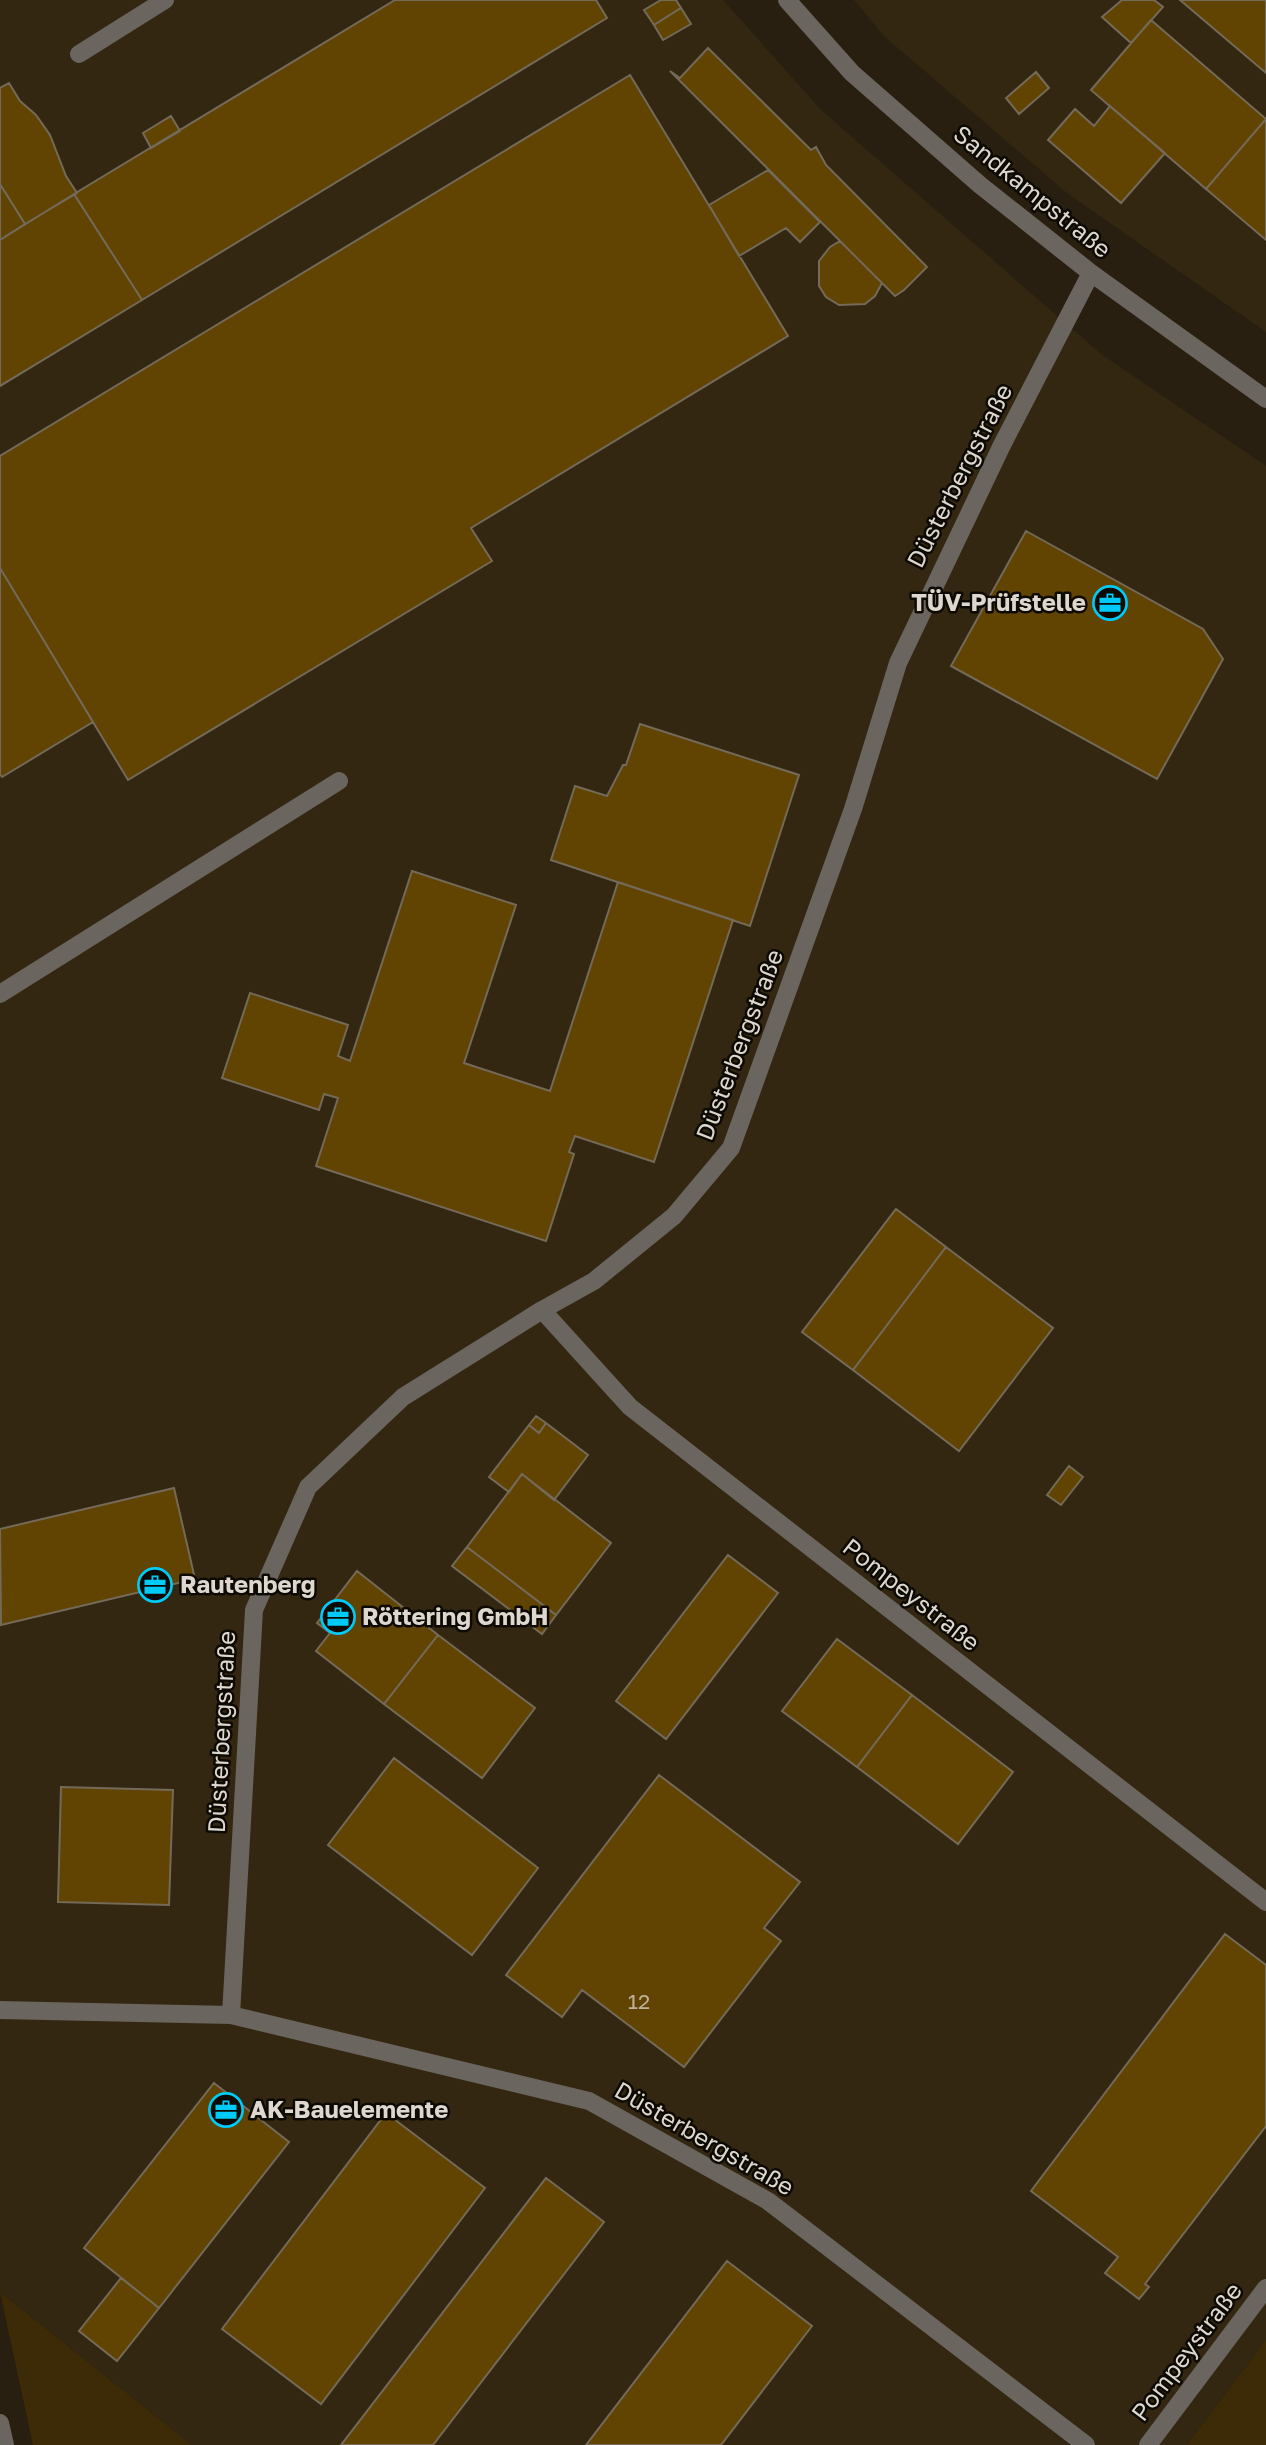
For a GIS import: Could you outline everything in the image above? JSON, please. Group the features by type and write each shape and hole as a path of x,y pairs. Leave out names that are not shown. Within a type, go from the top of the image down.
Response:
{"street":[{"path":"79,54 166,0"},
{"name":"Sandkampstraße","path":"787,0 852,73 980,185 1091,273 1266,400"},
{"name":"Düsterbergstraße","path":"231,2015 254,1610 308,1487 403,1397 542,1310 594,1282 674,1216 731,1148 853,809 898,663 1002,445 1091,273"},
{"path":"0,994 339,781"},
{"name":"Pompeystraße","path":"542,1310 630,1407 1266,1902"},
{"name":"Düsterbergstraße","path":"0,2010 231,2015 589,2101 768,2201 1086,2445"},
{"name":"Pompeystraße","path":"1148,2445 1266,2288"},
{"path":"0,2423 5,2445"}],"shaded area":[{"path":"0,0 723,0 821,110 1101,354 1266,466 1266,2340 1187,2445 192,2445 0,2292"},
{"path":"854,0 1266,0 1266,332 1067,193 885,37"},
{"path":"0,2292 192,2445 33,2445"},
{"path":"1266,2340 1266,2445 1187,2445"}],"building":[{"path":"395,0 596,0 607,18 142,300 74,194"},
{"path":"661,0 676,0 681,8 654,25 644,10"},
{"path":"1122,0 1154,0 1163,7 1131,43 1102,17"},
{"path":"1180,0 1266,0 1266,73"},
{"path":"681,8 691,24 663,40 654,25"},
{"path":"1151,20 1266,119 1206,189 1091,90"},
{"path":"708,48 811,150 816,147 826,165 927,267 904,290 895,296 670,71 680,78"},
{"path":"1036,72 1049,88 1019,114 1006,98"},
{"path":"630,75 788,336 471,528 492,561 128,780 0,568 0,456"},
{"path":"9,83 20,101 36,115 50,135 66,176 77,193 25,224 0,184 0,88"},
{"path":"1110,106 1165,153 1121,203 1048,140 1075,109 1094,126"},
{"path":"171,116 180,131 151,148 143,133"},
{"path":"1266,119 1266,240 1206,189"},
{"path":"768,170 820,222 800,242 786,228 739,256 709,205"},
{"path":"0,184 25,224 0,240"},
{"path":"74,194 142,300 0,386 0,240"},
{"path":"840,241 882,283 875,296 865,304 839,305 826,297 819,286 819,261 830,247"},
{"path":"1026,531 1203,629 1223,659 1157,779 951,666"},
{"path":"0,568 93,722 2,777 0,774"},
{"path":"640,724 799,775 750,926 551,860 575,786 607,796 623,765 626,765"},
{"path":"412,871 516,905 464,1063 550,1091 618,882 733,920 654,1162 575,1136 569,1152 574,1154 546,1241 316,1166 338,1098 324,1094 319,1110 222,1078 250,993 348,1025 338,1056 350,1061"},
{"path":"896,1209 946,1247 853,1370 802,1332"},
{"path":"946,1247 1053,1328 959,1451 853,1370"},
{"path":"536,1416 546,1423 539,1433 529,1425"},
{"path":"546,1423 588,1455 554,1500 522,1474 509,1492 489,1477 529,1425 539,1433"},
{"path":"1069,1466 1083,1477 1061,1505 1047,1495"},
{"path":"522,1474 611,1543 556,1615 467,1547"},
{"path":"174,1488 195,1579 1,1625 0,1529"},
{"path":"467,1547 556,1615 542,1634 452,1566"},
{"path":"728,1555 778,1593 666,1739 616,1701"},
{"path":"357,1571 438,1635 384,1704 316,1651 330,1633 317,1623"},
{"path":"438,1635 535,1708 482,1778 384,1704"},
{"path":"837,1639 912,1695 857,1767 782,1711"},
{"path":"912,1695 1013,1772 958,1844 857,1767"},
{"path":"394,1758 538,1868 472,1955 328,1845"},
{"path":"659,1775 800,1882 764,1928 781,1941 684,2067 582,1990 562,2017 506,1975"},
{"path":"61,1787 173,1790 169,1905 58,1902"},
{"path":"1225,1934 1266,1965 1266,2126 1145,2284 1149,2287 1139,2299 1105,2273 1118,2257 1031,2191"},
{"path":"214,2083 289,2142 159,2308 84,2248"},
{"path":"386,2113 485,2188 321,2404 222,2329"},
{"path":"546,2178 604,2222 433,2445 341,2445"},
{"path":"727,2261 812,2326 721,2445 586,2445"},
{"path":"121,2278 159,2308 117,2361 79,2331"}],"place":[{"name":"TÜV-Prüfstelle","path":"1110,603"},
{"name":"Rautenberg","path":"155,1585"},
{"name":"Röttering GmbH","path":"338,1617"},
{"name":"AK-Bauelemente","path":"226,2110"}]}
